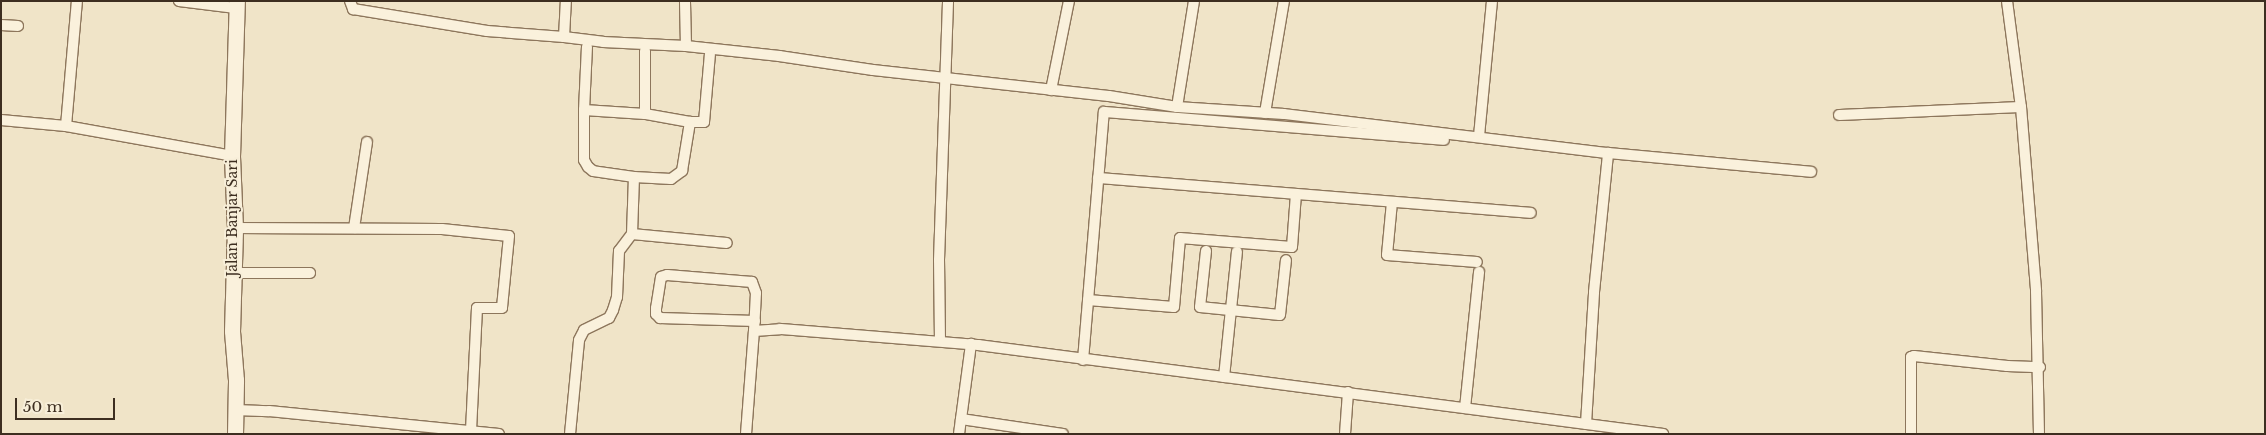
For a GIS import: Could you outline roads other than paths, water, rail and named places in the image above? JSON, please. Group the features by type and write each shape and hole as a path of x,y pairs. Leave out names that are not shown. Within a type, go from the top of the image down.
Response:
{"street":[{"path":"66,126 77,1"},
{"path":"179,1 237,5"},
{"path":"350,1 352,9 487,31 603,42 686,46 779,56 873,70 1109,96 1177,108 1264,113 1479,136 1608,153 1811,172"},
{"path":"564,37 566,1"},
{"path":"684,1 686,46"},
{"path":"940,341 939,260 948,1"},
{"path":"1051,90 1069,1"},
{"path":"1177,108 1194,1"},
{"path":"1264,113 1284,1"},
{"path":"1479,136 1492,1"},
{"path":"2007,1 2021,107 2036,292 2040,367 2040,434"},
{"name":"Jalan Banjar Sari","path":"235,434 232,273 235,228 232,156 237,5"},
{"path":"1,25 18,26"},
{"path":"587,47 584,160 593,171 634,178 668,180 680,175 690,122"},
{"path":"645,51 645,114"},
{"path":"584,110 645,114 690,122 704,122 710,54"},
{"path":"1839,115 2021,107"},
{"path":"1083,360 1104,112 1444,140"},
{"path":"1,120 66,126 232,156"},
{"path":"354,228 366,142"},
{"path":"1586,424 1594,292 1608,153"},
{"path":"570,434 579,340 584,330 609,318 613,310 617,297 619,251 632,234 634,178"},
{"path":"1098,178 1531,213"},
{"path":"1088,300 1174,307 1180,238 1292,247 1296,194"},
{"path":"1392,202 1387,255 1478,267 1465,408"},
{"path":"235,228 442,229 510,236 502,308 477,308 471,432"},
{"path":"632,234 727,243"},
{"path":"1206,251 1200,307 1280,315 1286,260"},
{"path":"1224,377 1237,252"},
{"path":"232,273 310,273"},
{"path":"746,434 755,326 756,293 752,282 667,275 661,278 656,308 656,314 660,318 755,326 780,329 972,344 1083,360 1348,392 1663,434"},
{"path":"958,434 972,344"},
{"path":"1911,434 1911,357 2007,366 2040,367"},
{"path":"1345,434 1348,392"},
{"path":"235,410 270,411 499,434"},
{"path":"961,419 1063,434"}]}
